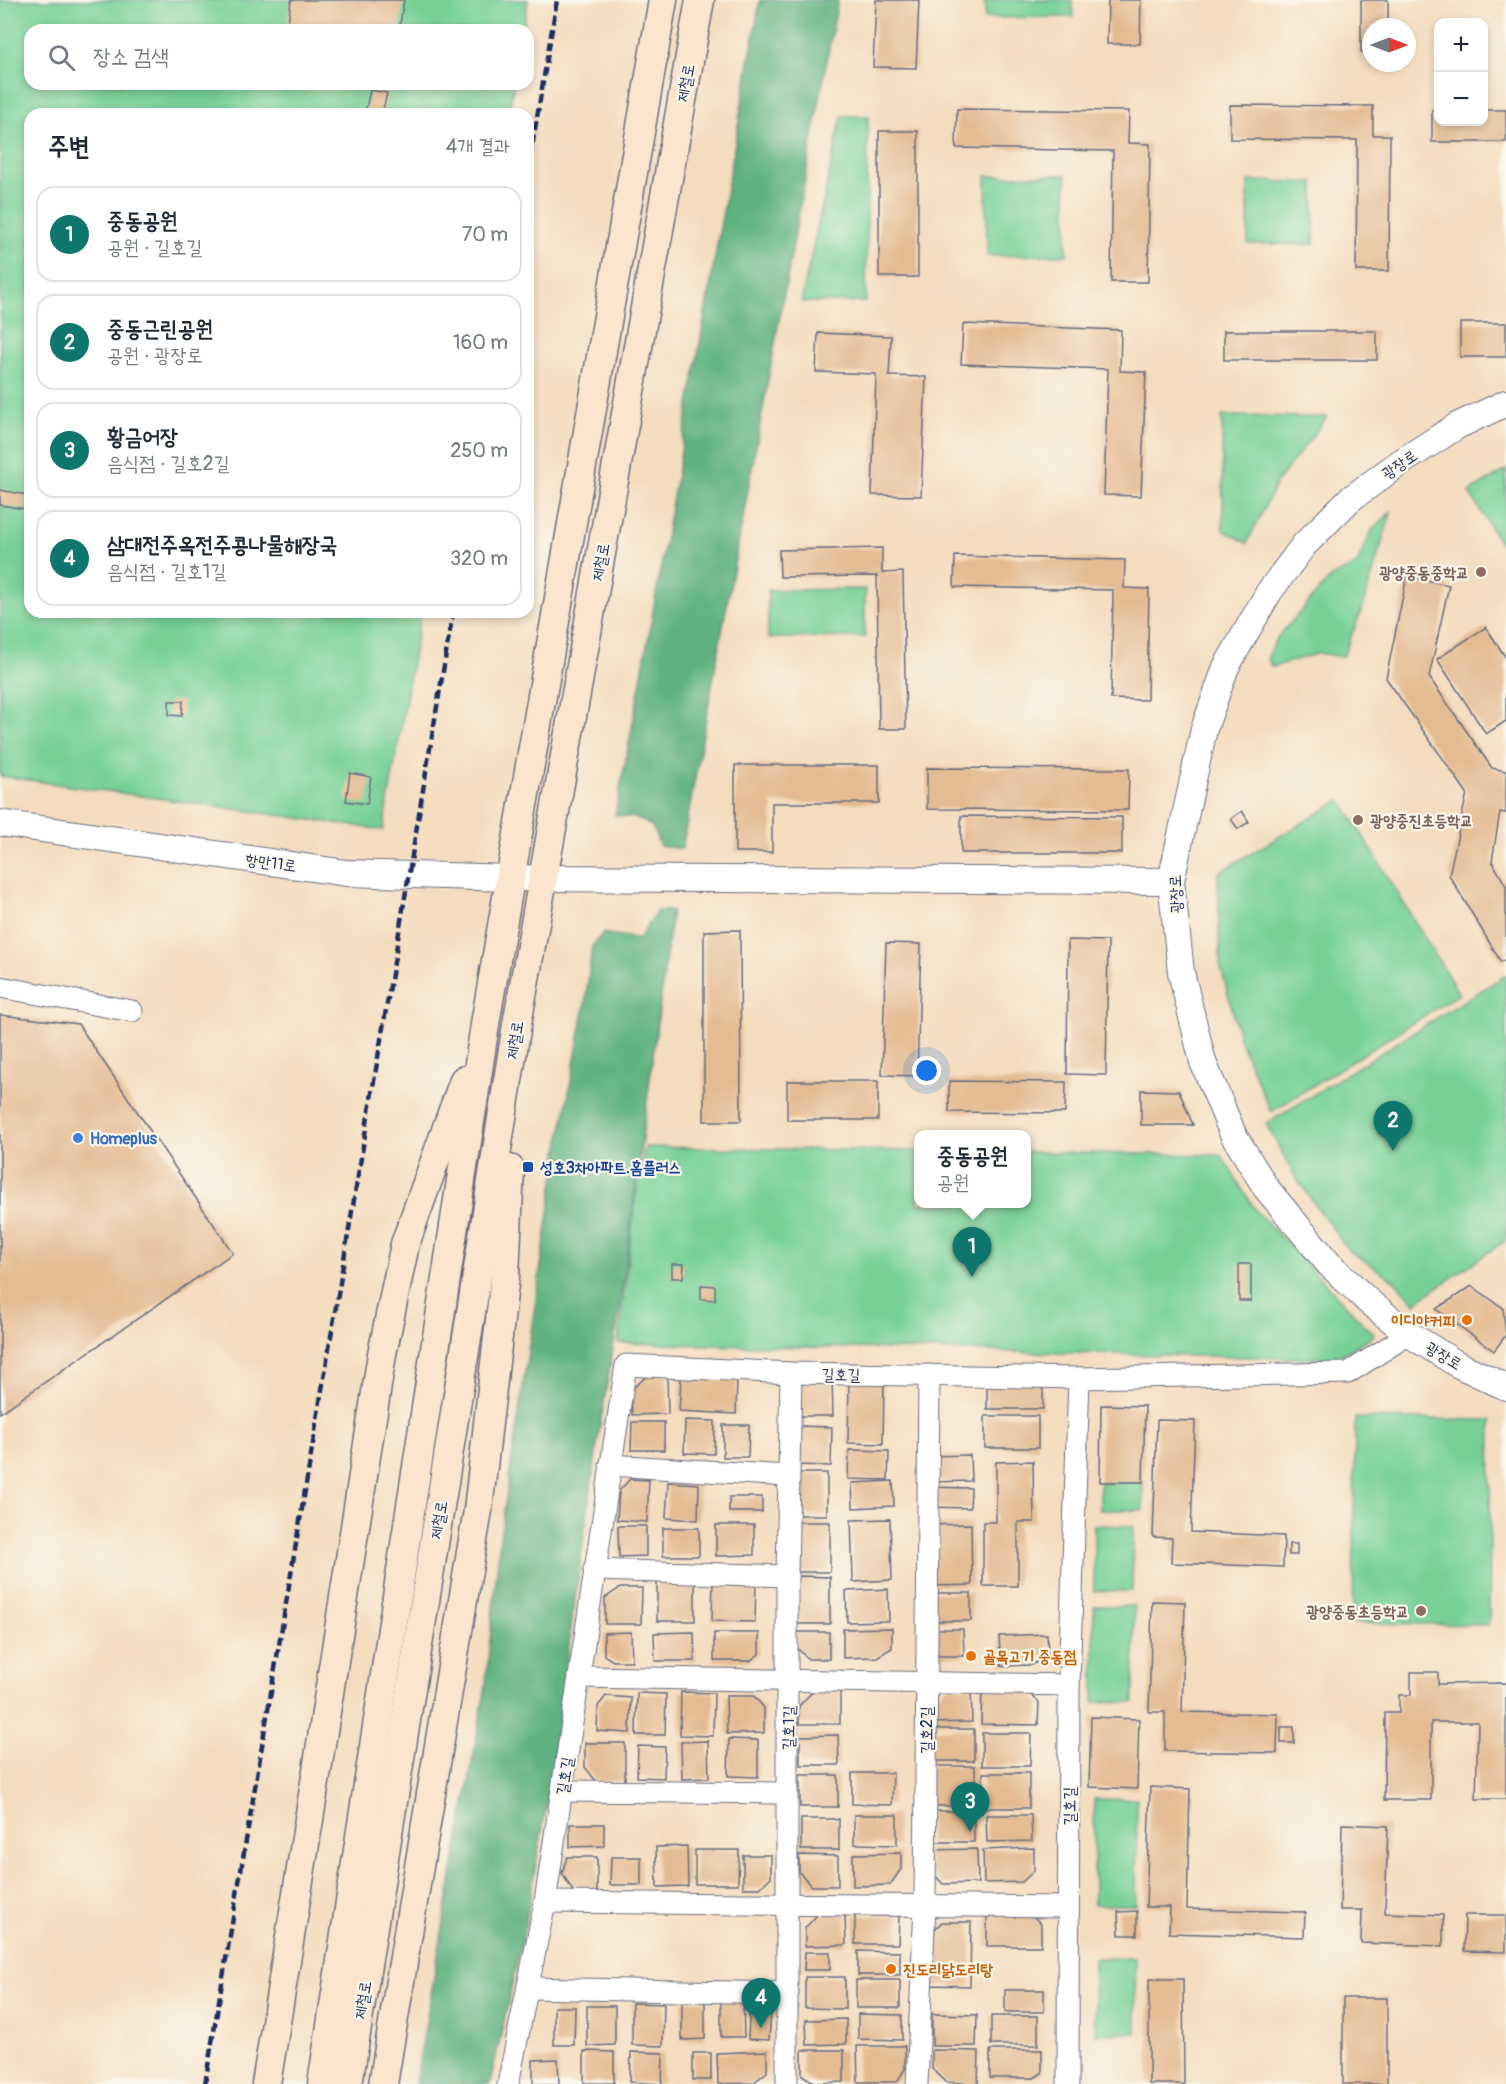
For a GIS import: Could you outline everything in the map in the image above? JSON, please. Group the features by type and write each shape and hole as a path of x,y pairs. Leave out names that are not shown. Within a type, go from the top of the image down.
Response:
{"main road":[{"name":"제철로","path":"322,2084 486,1018 663,0"},
{"name":"제철로","path":"348,2084 517,1024 700,0"},
{"path":"266,2084 316,1781 381,1354 405,1244 486,1018"},
{"path":"383,2084 479,1498 505,1276 517,1024"}],"street":[{"name":"광장로","path":"1506,403 1447,433 1398,464 1349,500 1304,544 1269,592 1226,667 1204,729 1171,881 1181,972 1203,1062 1233,1134 1266,1188 1329,1264 1369,1302 1409,1334 1457,1364 1506,1387"},
{"name":"항만11로","path":"0,823 346,873 511,878 1171,881"},
{"path":"0,987 132,1011"},
{"path":"1079,1378 1348,1373 1409,1334"},
{"name":"길호길","path":"508,2084 545,1902 626,1365 791,1372 1079,1378 1069,1685 1068,2084"},
{"name":"길호1길","path":"787,2084 787,1576 791,1372"},
{"name":"길호2길","path":"917,2084 925,1905 929,1375"},
{"path":"610,1465 788,1476"},
{"path":"594,1570 787,1576"},
{"path":"580,1677 1069,1685"},
{"path":"562,1791 787,1793"},
{"path":"545,1902 1068,1907"},
{"path":"528,1988 788,1993"}],"green space":[{"path":"0,0 528,0 524,24 24,24 24,90 513,90 509,108 24,108 24,618 420,618 383,830 0,776"},
{"path":"760,0 838,0 682,849 660,846 652,826 636,818 615,815 639,691"},
{"path":"985,0 1072,0 1073,17 985,18"},
{"path":"842,116 868,116 866,302 801,302"},
{"path":"1066,175 1067,255 987,256 986,176"},
{"path":"1248,181 1314,182 1314,244 1248,244"},
{"path":"1222,416 1327,417 1277,482 1247,543 1223,530"},
{"path":"1506,470 1506,553 1469,492"},
{"path":"1391,512 1362,609 1343,657 1319,653 1272,667 1267,659 1277,638 1331,577 1357,564 1372,530"},
{"path":"865,589 865,637 768,638 768,590"},
{"path":"1341,800 1459,994 1271,1112 1241,1044 1220,964 1218,873"},
{"path":"657,911 672,911 620,1307 599,1432 554,1765 524,1931 490,2084 415,2084 485,1691 500,1538 559,1146 585,1005 592,946 603,933 639,939"},
{"path":"1506,975 1506,1240 1415,1303 1395,1281 1348,1250 1296,1178 1266,1124"},
{"path":"645,1147 914,1151 914,1208 1031,1208 1031,1152 1221,1155 1256,1211 1374,1335 1334,1359 618,1343 635,1201"},
{"path":"1355,1418 1491,1420 1489,1625 1353,1623"},
{"path":"1100,1482 1143,1482 1143,1510 1100,1510"},
{"path":"1094,1525 1133,1526 1132,1591 1094,1591"},
{"path":"1094,1606 1134,1606 1134,1702 1094,1702"},
{"path":"1094,1799 1137,1799 1136,1905 1094,1905"},
{"path":"1094,1958 1135,1958 1136,2033 1095,2034"}],"building":[{"path":"291,0 404,0 400,24 288,24"},
{"path":"876,0 919,0 916,68 873,67"},
{"path":"1108,0 1141,0 1140,44 1107,44"},
{"path":"1361,0 1388,0 1388,18 1362,18 1361,52"},
{"path":"370,90 387,93 383,108 366,108"},
{"path":"1230,105 1373,106 1373,135 1390,135 1389,271 1356,271 1357,140 1230,139"},
{"path":"957,109 1129,111 1128,143 1150,144 1148,282 1111,282 1113,151 956,148"},
{"path":"1432,110 1434,110 1434,126 1488,126 1488,110 1506,110 1506,142 1432,142"},
{"path":"879,131 918,131 918,277 879,277"},
{"path":"1460,323 1506,323 1506,357 1460,357"},
{"path":"963,324 1121,330 1120,371 1146,372 1141,496 1104,495 1108,369 961,364"},
{"path":"1224,331 1377,331 1377,360 1224,360"},
{"path":"818,333 891,336 889,376 926,377 921,496 872,495 876,374 816,372"},
{"path":"0,490 24,494 24,509 0,505"},
{"path":"882,548 882,573 903,572 906,729 879,729 877,576 780,577 779,550"},
{"path":"955,556 1125,560 1124,588 1149,589 1147,700 1111,699 1113,590 954,587"},
{"path":"1407,576 1449,585 1429,677 1492,768 1506,771 1506,813 1500,812 1492,861 1506,886 1506,959 1501,962 1449,875 1467,793 1386,678"},
{"path":"1486,627 1506,658 1506,721 1486,734 1437,659"},
{"path":"169,701 183,701 182,716 169,715"},
{"path":"735,765 879,765 879,803 772,803 772,852 735,852"},
{"path":"927,768 1129,769 1128,810 927,809"},
{"path":"350,773 371,777 367,804 346,801"},
{"path":"1242,811 1249,822 1238,829 1231,819"},
{"path":"961,816 1122,817 1122,853 961,853"},
{"path":"740,930 741,1121 704,1121 704,931"},
{"path":"1068,940 1108,941 1106,1075 1067,1074"},
{"path":"886,943 921,944 917,1076 882,1075"},
{"name":"Homeplus","path":"0,1015 78,1024 233,1253 0,1413"},
{"path":"787,1081 878,1081 878,1120 787,1120"},
{"path":"949,1081 1066,1082 1065,1113 949,1112"},
{"path":"1141,1090 1179,1091 1193,1125 1141,1125"},
{"path":"672,1264 684,1264 683,1278 672,1278"},
{"path":"1239,1264 1251,1264 1251,1301 1239,1301"},
{"path":"701,1285 715,1286 715,1300 701,1299"},
{"path":"1472,1286 1503,1308 1506,1335 1494,1351 1436,1309"},
{"path":"667,1373 668,1414 632,1415 631,1390 649,1374"},
{"path":"812,1377 832,1377 833,1416 795,1416 795,1391"},
{"path":"681,1378 737,1380 736,1414 679,1411"},
{"path":"987,1378 1031,1378 1043,1390 1043,1409 987,1409"},
{"path":"849,1379 884,1380 883,1444 848,1443"},
{"path":"1101,1405 1145,1406 1143,1482 1100,1482"},
{"path":"985,1416 1038,1416 1038,1448 985,1448"},
{"path":"685,1420 715,1421 714,1454 684,1453"},
{"path":"1157,1420 1195,1421 1191,1532 1284,1536 1283,1567 1171,1563 1172,1538 1153,1537"},
{"path":"632,1422 664,1422 664,1450 631,1450"},
{"path":"723,1425 749,1425 748,1457 723,1457"},
{"path":"796,1426 832,1427 831,1466 795,1465"},
{"path":"849,1450 889,1451 888,1480 848,1479"},
{"path":"970,1455 971,1481 929,1482 928,1456"},
{"path":"1033,1461 1034,1522 1018,1522 1018,1586 983,1586 983,1522 996,1522 996,1462"},
{"path":"797,1473 827,1473 827,1515 797,1515"},
{"path":"630,1479 649,1480 647,1522 617,1520 619,1491"},
{"path":"893,1481 894,1506 853,1508 852,1483"},
{"path":"668,1482 699,1484 698,1520 666,1518"},
{"path":"926,1487 971,1488 970,1508 926,1507"},
{"path":"729,1497 762,1497 762,1512 729,1512"},
{"path":"890,1519 892,1580 853,1582 851,1520"},
{"path":"796,1522 830,1522 830,1572 796,1572"},
{"path":"971,1524 972,1585 928,1586 927,1525"},
{"path":"716,1525 754,1525 754,1555 716,1556"},
{"path":"618,1526 646,1526 646,1556 619,1557"},
{"path":"663,1528 699,1528 699,1556 663,1556"},
{"path":"1289,1544 1297,1544 1297,1555 1289,1555"},
{"path":"797,1576 830,1577 830,1624 797,1624"},
{"path":"713,1578 756,1579 755,1622 712,1621"},
{"path":"657,1581 695,1581 695,1621 657,1621"},
{"path":"620,1588 642,1588 641,1624 605,1624 605,1598"},
{"path":"888,1589 889,1621 847,1622 846,1591"},
{"path":"927,1593 971,1593 971,1621 927,1621"},
{"path":"1152,1601 1185,1602 1182,1712 1278,1714 1277,1753 1165,1751 1165,1712 1149,1712"},
{"path":"892,1628 892,1648 877,1657 843,1658 843,1629"},
{"path":"928,1629 963,1629 964,1656 939,1656 928,1642"},
{"path":"631,1632 632,1661 613,1661 604,1655 604,1633"},
{"path":"694,1632 695,1661 655,1661 654,1633"},
{"path":"795,1632 829,1632 829,1659 808,1659 796,1647"},
{"path":"714,1633 759,1633 759,1654 750,1661 714,1661"},
{"path":"1047,1634 1048,1655 1032,1665 1001,1666 999,1636"},
{"path":"1411,1672 1438,1672 1438,1684 1506,1683 1506,1799 1476,1799 1478,1722 1431,1722 1431,1800 1384,1800 1385,1713 1399,1713 1399,1695 1411,1695"},
{"path":"947,1687 971,1687 972,1722 926,1723 926,1705"},
{"path":"982,1687 1022,1688 1039,1702 1038,1725 981,1724"},
{"path":"813,1691 840,1691 840,1724 799,1724 799,1706"},
{"path":"681,1692 714,1693 713,1736 680,1735"},
{"path":"637,1693 666,1694 665,1735 636,1735"},
{"path":"606,1696 631,1698 630,1733 597,1731 598,1706"},
{"path":"726,1696 754,1696 764,1708 764,1733 727,1734"},
{"path":"1091,1717 1139,1719 1137,1789 1089,1787"},
{"path":"1281,1727 1294,1727 1294,1743 1281,1743"},
{"path":"929,1729 974,1729 974,1761 929,1761"},
{"path":"982,1733 1031,1733 1030,1766 982,1766"},
{"path":"838,1735 839,1765 800,1765 800,1736"},
{"path":"729,1739 758,1740 758,1777 728,1776"},
{"path":"708,1741 709,1778 682,1779 681,1742"},
{"path":"585,1743 625,1743 625,1781 596,1781 585,1767"},
{"path":"638,1746 665,1747 664,1778 637,1777"},
{"path":"929,1766 975,1766 975,1806 929,1806"},
{"path":"852,1773 893,1773 892,1805 852,1804"},
{"path":"983,1773 1029,1773 1029,1808 982,1808"},
{"path":"800,1775 838,1775 838,1807 800,1807"},
{"path":"1150,1787 1190,1789 1187,1909 1305,1912 1304,1937 1169,1933 1170,1907 1146,1907"},
{"path":"930,1811 974,1811 974,1842 930,1842"},
{"path":"854,1815 897,1815 897,1845 854,1844"},
{"path":"986,1815 1031,1815 1032,1841 987,1842"},
{"path":"801,1819 839,1819 839,1850 801,1850"},
{"path":"570,1824 604,1824 604,1846 570,1847"},
{"path":"1342,1824 1388,1826 1385,1913 1443,1915 1443,1946 1361,1943 1362,1910 1340,1910"},
{"path":"687,1846 688,1886 657,1887 656,1847"},
{"path":"1034,1848 1034,1871 1022,1882 984,1883 983,1850"},
{"path":"977,1849 978,1883 943,1884 930,1870 929,1850"},
{"path":"695,1850 739,1850 738,1884 695,1884"},
{"path":"901,1853 901,1869 890,1885 853,1886 853,1854"},
{"path":"743,1855 771,1855 771,1877 760,1888 743,1888"},
{"path":"799,1855 838,1856 838,1886 812,1886 799,1872"},
{"path":"567,1857 597,1857 597,1895 575,1895 562,1873"},
{"path":"611,1857 641,1857 641,1885 610,1885"},
{"path":"1137,1911 1137,1935 1119,1935 1118,1912"},
{"path":"987,1913 1030,1913 1041,1924 1041,1946 987,1946"},
{"path":"818,1914 845,1914 846,1945 805,1946 805,1928"},
{"path":"855,1915 899,1916 898,1944 855,1944"},
{"path":"1465,1915 1506,1915 1506,1952 1464,1951"},
{"path":"942,1922 971,1922 970,1986 927,1985 928,1936"},
{"path":"858,1951 900,1952 900,1975 858,1975"},
{"path":"805,1952 830,1952 830,1970 804,1970"},
{"path":"805,1977 845,1977 845,2009 805,2008"},
{"path":"1149,1979 1183,1979 1184,2084 1149,2084"},
{"path":"856,1980 900,1980 900,2008 856,2008"},
{"path":"1005,1990 1044,1990 1044,2012 1005,2012"},
{"path":"743,1997 744,2037 721,2037 721,1998"},
{"path":"1343,1998 1387,1998 1387,2084 1343,2084"},
{"path":"750,2000 760,2001 771,2012 769,2040 748,2039"},
{"path":"682,2001 705,2001 705,2039 682,2040"},
{"path":"632,2003 664,2004 663,2046 632,2045"},
{"path":"587,2006 615,2006 615,2045 587,2046"},
{"path":"554,2007 575,2007 574,2045 554,2045"},
{"path":"858,2014 902,2015 902,2040 858,2039"},
{"path":"932,2014 977,2015 976,2046 932,2046"},
{"path":"991,2016 1038,2016 1038,2045 991,2045"},
{"path":"846,2019 846,2044 807,2045 806,2020"},
{"path":"857,2046 905,2046 905,2069 897,2082 858,2082"},
{"path":"802,2050 844,2050 844,2082 815,2083 802,2075"},
{"path":"932,2050 979,2051 978,2084 945,2082 932,2069"},
{"path":"990,2050 1042,2050 1042,2073 1034,2078 990,2078"},
{"path":"584,2051 614,2052 614,2083 584,2083"},
{"path":"767,2051 767,2072 753,2083 718,2084 717,2053"},
{"path":"631,2052 663,2053 662,2084 630,2082"},
{"path":"693,2053 711,2053 711,2080 693,2080"},
{"path":"558,2059 559,2084 533,2084 533,2060"}],"railway":[{"path":"534,135 557,0"},
{"path":"205,2084 452,618"}],"place":[{"name":"광양중동중학교","path":"1481,572"},
{"name":"광양중진초등학교","path":"1358,820"},
{"name":"Homeplus","path":"78,1138"},
{"name":"중동근린공원","path":"1393,1151"},
{"name":"성호3차아파트.홈플러스","path":"528,1167"},
{"name":"중동공원","path":"972,1277"},
{"name":"이디야커피","path":"1467,1320"},
{"name":"광양중동초등학교","path":"1421,1611"},
{"name":"골목고기 중동점","path":"971,1656"},
{"name":"황금어장","path":"970,1832"},
{"name":"진도리닭도리탕","path":"891,1969"},
{"name":"삼대전주옥전주콩나물해장국","path":"761,2028"}]}
